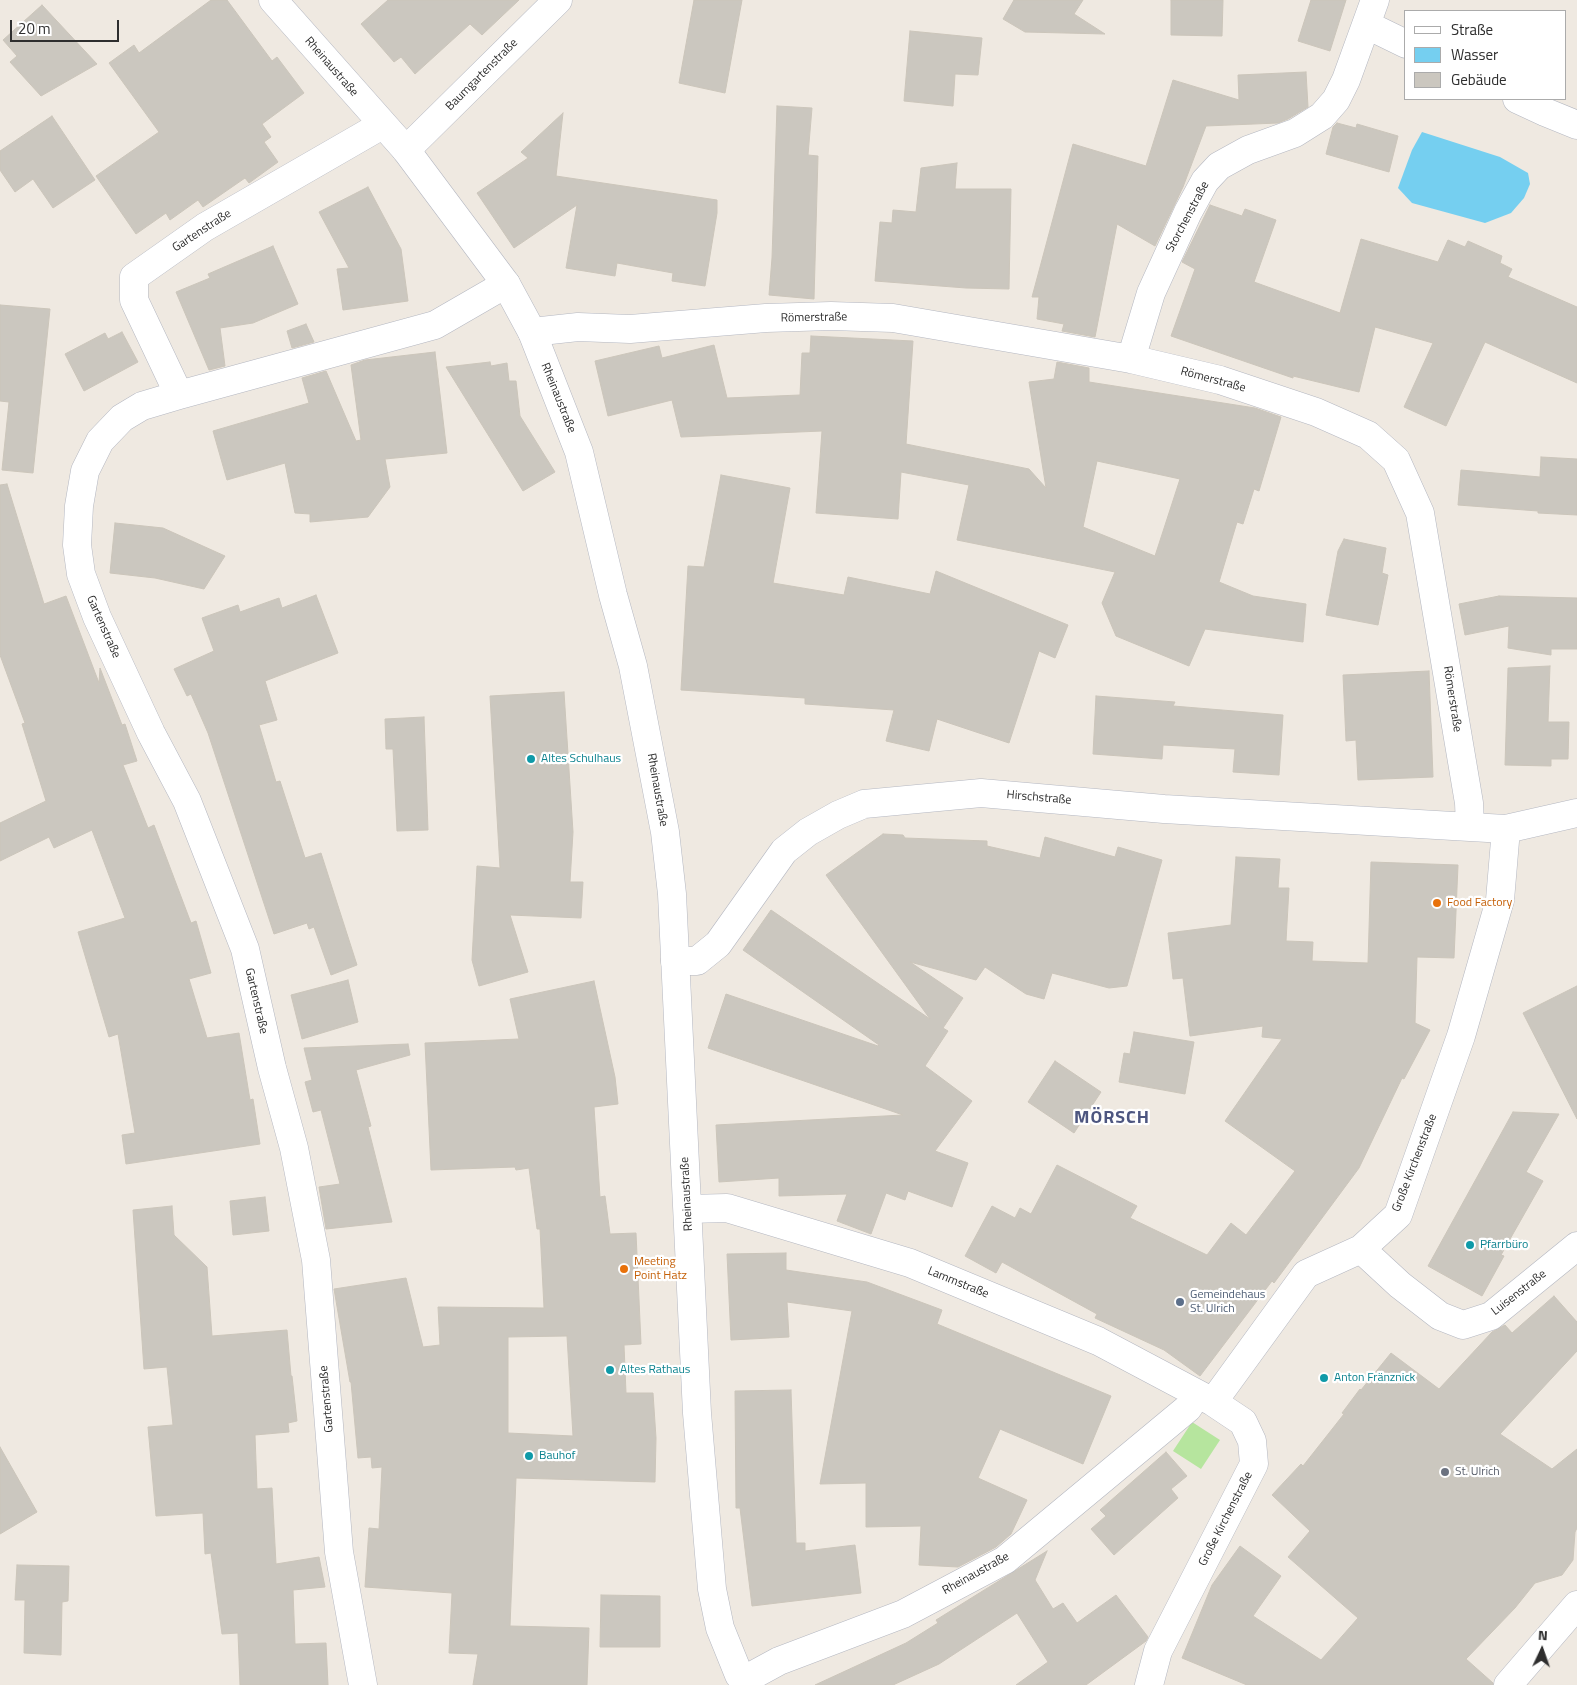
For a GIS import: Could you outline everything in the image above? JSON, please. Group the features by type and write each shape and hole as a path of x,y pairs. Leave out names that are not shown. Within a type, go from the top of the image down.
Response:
{"street":[{"name":"Rheinaustraße","path":"272,0 406,150 506,284 532,332 580,452 613,595 633,666 664,832 672,894 697,1413 712,1589 720,1628 739,1674 747,1683 779,1661 902,1614 1005,1560 1188,1408 1205,1398"},
{"name":"Baumgartenstraße","path":"406,150 558,0"},
{"name":"Storchenstraße","path":"1131,359 1151,293 1204,182 1219,166 1248,150 1295,133 1322,116 1336,100 1346,80 1375,0"},
{"path":"1366,25 1404,43"},
{"path":"1519,100 1577,124"},
{"name":"Gartenstraße","path":"179,394 134,300 134,278 205,227 382,124"},
{"name":"Gartenstraße","path":"362,1685 339,1552 316,1260 294,1148 272,1068 245,949 187,801 151,733 98,617 81,574 77,545 79,506 85,471 100,440 122,418 142,406 179,394 435,325 506,284"},
{"name":"Römerstraße","path":"532,332 578,327 630,329 775,318 831,316 893,318 1131,359 1220,380 1316,412 1368,434 1396,460 1420,513 1469,802 1470,827"},
{"name":"Hirschstraße","path":"675,961 697,961 718,944 784,851 808,832 838,815 864,804 980,793 1164,809 1470,827"},
{"path":"1470,827 1506,829 1577,813"},
{"name":"Große Kirchenstraße","path":"1149,1685 1158,1651 1254,1464 1252,1441 1243,1422 1205,1398 1306,1274 1361,1249 1398,1215 1461,1036 1500,900 1506,829"},
{"name":"Lammstraße","path":"688,1209 727,1208 910,1263 1098,1341 1205,1398"},
{"name":"Luisenstraße","path":"1361,1249 1400,1285 1440,1316 1463,1325 1491,1316 1577,1246"},
{"path":"1508,1685 1577,1605"}],"green space":[{"path":"1192,1422 1220,1440 1201,1469 1173,1451"}],"water":[{"path":"1422,132 1500,157 1528,173 1530,184 1524,198 1511,213 1485,223 1412,203 1398,188 1412,150"}],"building":[{"path":"211,0 227,0 272,61 277,57 304,93 262,124 271,137 264,142 278,162 249,183 245,178 203,207 198,200 170,220 166,213 136,234 96,176 159,132 109,63 134,45 139,53"},
{"path":"388,0 519,0 482,35 470,24 415,74 401,57 394,62 361,24"},
{"path":"694,0 742,0 725,93 679,83"},
{"path":"1014,0 1083,0 1074,14 1105,34 1025,32 1003,19"},
{"path":"1171,0 1223,0 1222,36 1171,35"},
{"path":"1311,0 1346,0 1330,51 1298,41"},
{"path":"42,5 97,64 41,96 10,62 17,56 3,40"},
{"path":"910,31 982,38 978,75 955,74 953,106 904,101"},
{"path":"1306,72 1308,107 1288,119 1278,123 1206,126 1183,187 1155,246 1117,224 1095,337 1062,331 1064,324 1037,319 1039,297 1032,297 1073,144 1146,166 1173,80 1239,100 1238,75"},
{"path":"777,106 812,108 808,155 818,156 814,299 769,295"},
{"path":"563,113 556,176 717,200 717,213 705,286 672,281 673,273 617,263 615,276 566,268 577,205 514,248 477,193 528,158 521,152"},
{"path":"52,116 95,180 53,208 33,179 15,192 0,170 0,151"},
{"path":"1337,123 1356,128 1357,124 1398,136 1389,172 1326,154 1333,127"},
{"path":"957,163 955,189 1011,189 1009,289 966,288 875,281 880,222 892,223 893,210 916,212 921,168"},
{"path":"368,187 401,249 408,301 343,310 337,269 349,268 319,212"},
{"path":"1210,205 1242,216 1245,209 1276,220 1254,282 1340,313 1361,239 1438,262 1448,240 1465,247 1468,241 1502,256 1500,263 1512,269 1508,277 1577,307 1577,383 1485,342 1446,426 1404,407 1433,343 1375,327 1359,392 1293,376 1293,378 1171,336 1195,269 1182,262"},
{"path":"273,246 298,304 253,323 220,328 225,366 209,370 176,292 210,278 208,274"},
{"path":"0,305 50,309 33,473 2,470 9,402 0,401"},
{"path":"306,324 314,342 292,348 287,331"},
{"path":"122,332 138,362 84,391 65,354 105,333 108,339"},
{"path":"811,336 913,341 906,444 1029,469 1046,488 1029,382 1054,379 1057,362 1089,368 1089,382 1255,408 1281,417 1259,491 1254,489 1243,524 1237,522 1219,582 1253,596 1306,604 1303,642 1205,629 1189,666 1116,636 1102,603 1115,572 957,540 969,485 901,472 898,519 816,513 822,431 681,437 672,400 608,416 595,361 659,346 662,358 714,345 727,398 800,395 802,353 810,353","holes":["1097,461 1180,479 1155,556 1083,527"]},
{"path":"435,352 447,453 385,459 390,487 368,517 310,522 310,514 295,513 285,463 227,480 213,431 309,403 302,378 326,371 356,441 361,440 351,365 365,360"},
{"path":"490,362 491,366 507,363 509,381 516,381 520,416 555,472 523,491 446,367"},
{"path":"1541,457 1577,459 1577,515 1458,505 1461,470 1540,477"},
{"path":"721,475 790,488 773,583 844,595 848,577 930,594 936,571 1068,625 1055,658 1039,651 1009,743 937,719 929,751 886,741 894,710 805,704 805,698 681,690 688,566 704,567"},
{"path":"7,484 44,604 66,596 99,683 100,668 122,725 125,724 137,761 123,765 148,828 154,825 191,923 196,921 211,973 189,979 207,1038 239,1033 250,1100 253,1099 260,1144 126,1164 122,1135 135,1133 118,1034 109,1037 78,932 125,918 92,830 54,848 49,837 0,861 0,823 46,801 22,724 25,723 0,655 0,485"},
{"path":"115,523 163,528 225,556 204,589 155,578 110,573"},
{"path":"1344,539 1386,548 1382,573 1388,575 1378,625 1326,615 1338,551"},
{"path":"316,595 338,653 265,681 277,720 259,725 276,782 280,781 305,858 321,853 357,965 331,975 314,927 309,929 307,923 274,934 208,733 191,694 187,696 174,669 214,651 202,618 238,605 240,612 279,598 282,608"},
{"path":"1499,596 1577,598 1577,649 1551,649 1551,655 1508,648 1509,626 1465,635 1459,604"},
{"path":"1550,666 1548,722 1569,722 1568,759 1551,759 1551,766 1505,765 1508,668"},
{"path":"1429,671 1433,777 1358,780 1356,740 1346,741 1343,675"},
{"path":"564,692 573,832 570,882 583,882 581,918 510,915 528,972 479,986 472,960 477,866 500,868 490,696"},
{"path":"1096,696 1175,702 1173,706 1283,715 1279,775 1233,772 1235,749 1163,745 1162,759 1093,754"},
{"path":"424,717 428,830 397,831 393,749 386,749 385,719"},
{"path":"883,834 903,835 905,838 987,841 987,846 1040,858 1045,837 1115,857 1118,847 1162,860 1127,986 1109,988 1052,973 1044,999 1026,994 985,967 976,980 910,962 963,998 943,1028 948,1031 925,1066 972,1101 935,1151 968,1163 952,1207 908,1191 905,1200 886,1193 871,1234 837,1221 847,1194 779,1196 779,1178 719,1182 716,1125 903,1115 708,1048 726,994 879,1045 743,950 771,910 930,1019 826,875"},
{"path":"1236,857 1280,859 1278,888 1289,888 1286,941 1313,942 1312,961 1368,963 1371,862 1458,865 1454,958 1417,957 1415,1023 1430,1030 1404,1079 1402,1078 1359,1168 1274,1283 1272,1281 1200,1376 1164,1350 1095,1318 1097,1314 1002,1262 996,1273 965,1256 992,1206 1015,1218 1020,1208 1031,1214 1057,1165 1137,1206 1130,1218 1207,1255 1231,1223 1246,1235 1295,1171 1225,1121 1282,1039 1262,1037 1263,1026 1190,1036 1183,978 1173,979 1168,933 1231,925"},
{"path":"348,980 358,1022 302,1039 291,995"},
{"path":"594,981 615,1077 618,1104 594,1107 600,1197 605,1196 610,1234 636,1233 641,1344 624,1345 626,1393 653,1393 656,1438 655,1482 516,1478 510,1626 589,1628 587,1685 473,1685 478,1654 449,1653 452,1593 365,1587 369,1528 379,1529 382,1467 372,1468 371,1457 358,1458 351,1382 334,1289 406,1278 423,1347 440,1345 438,1307 544,1308 540,1229 537,1229 529,1168 516,1170 515,1167 431,1170 425,1043 519,1039 510,999","holes":["567,1336 573,1436 508,1433 508,1337"]},
{"path":"1577,986 1577,1119 1523,1013"},
{"path":"1134,1032 1194,1042 1185,1094 1119,1082 1124,1053 1130,1054"},
{"path":"408,1044 410,1055 356,1070 371,1126 368,1127 392,1222 326,1229 319,1187 340,1184 321,1110 313,1112 305,1082 312,1080 304,1048"},
{"path":"1055,1061 1101,1092 1074,1133 1028,1102"},
{"path":"1513,1112 1559,1114 1526,1172 1543,1181 1501,1255 1504,1256 1482,1296 1428,1266"},
{"path":"265,1197 269,1231 233,1235 230,1201"},
{"path":"172,1206 174,1235 207,1267 212,1336 287,1330 297,1421 288,1423 289,1432 255,1435 257,1489 272,1488 276,1564 319,1557 325,1587 293,1590 295,1644 326,1643 328,1685 240,1685 238,1633 222,1634 211,1553 205,1554 203,1513 156,1516 148,1427 173,1425 167,1367 144,1369 133,1210"},
{"path":"786,1253 786,1270 867,1282 942,1310 937,1324 1111,1396 1083,1464 1000,1429 978,1478 1027,1500 1011,1534 996,1547 958,1567 919,1565 921,1526 866,1527 866,1483 820,1484 852,1311 787,1302 789,1337 731,1340 727,1254"},
{"path":"1554,1296 1577,1322 1577,1351 1500,1434 1552,1469 1577,1449 1577,1528 1573,1560 1562,1575 1535,1583 1515,1608 1466,1659 1493,1685 1247,1685 1182,1658 1212,1585 1240,1546 1281,1576 1253,1616 1321,1660 1358,1618 1288,1557 1310,1531 1272,1495 1301,1464 1303,1466 1344,1414 1342,1413 1360,1389 1391,1353 1439,1389 1492,1332 1505,1325 1512,1333"},
{"path":"791,1390 796,1543 805,1543 805,1551 855,1545 861,1593 752,1606 740,1508 736,1508 735,1391"},
{"path":"0,1447 37,1512 0,1534"},
{"path":"1166,1452 1187,1476 1171,1489 1178,1498 1114,1555 1091,1529 1106,1516 1100,1510"},
{"path":"1047,1551 1035,1580 1053,1609 1063,1603 1077,1623 1116,1595 1148,1637 1146,1641 1086,1685 1016,1685 1048,1662 1017,1613 939,1664 893,1685 815,1685 906,1643 938,1623 936,1620"},
{"path":"17,1565 69,1566 68,1601 62,1602 61,1655 24,1653 25,1600 15,1600"},
{"path":"601,1595 660,1596 660,1647 600,1647"}],"place":[{"name":"Altes Schulhaus","path":"531,759"},
{"name":"Food Factory","path":"1437,903"},
{"name":"Pfarrbüro","path":"1470,1245"},
{"name":"Meeting Point Hatz","path":"624,1269"},
{"name":"Gemeindehaus St. Ulrich","path":"1180,1302"},
{"name":"Altes Rathaus","path":"610,1370"},
{"name":"Anton Fränznick","path":"1324,1378"},
{"name":"Bauhof","path":"529,1456"},
{"name":"St. Ulrich","path":"1445,1472"}],"district":[{"name":"MÖRSCH","path":"1112,1119"}]}
